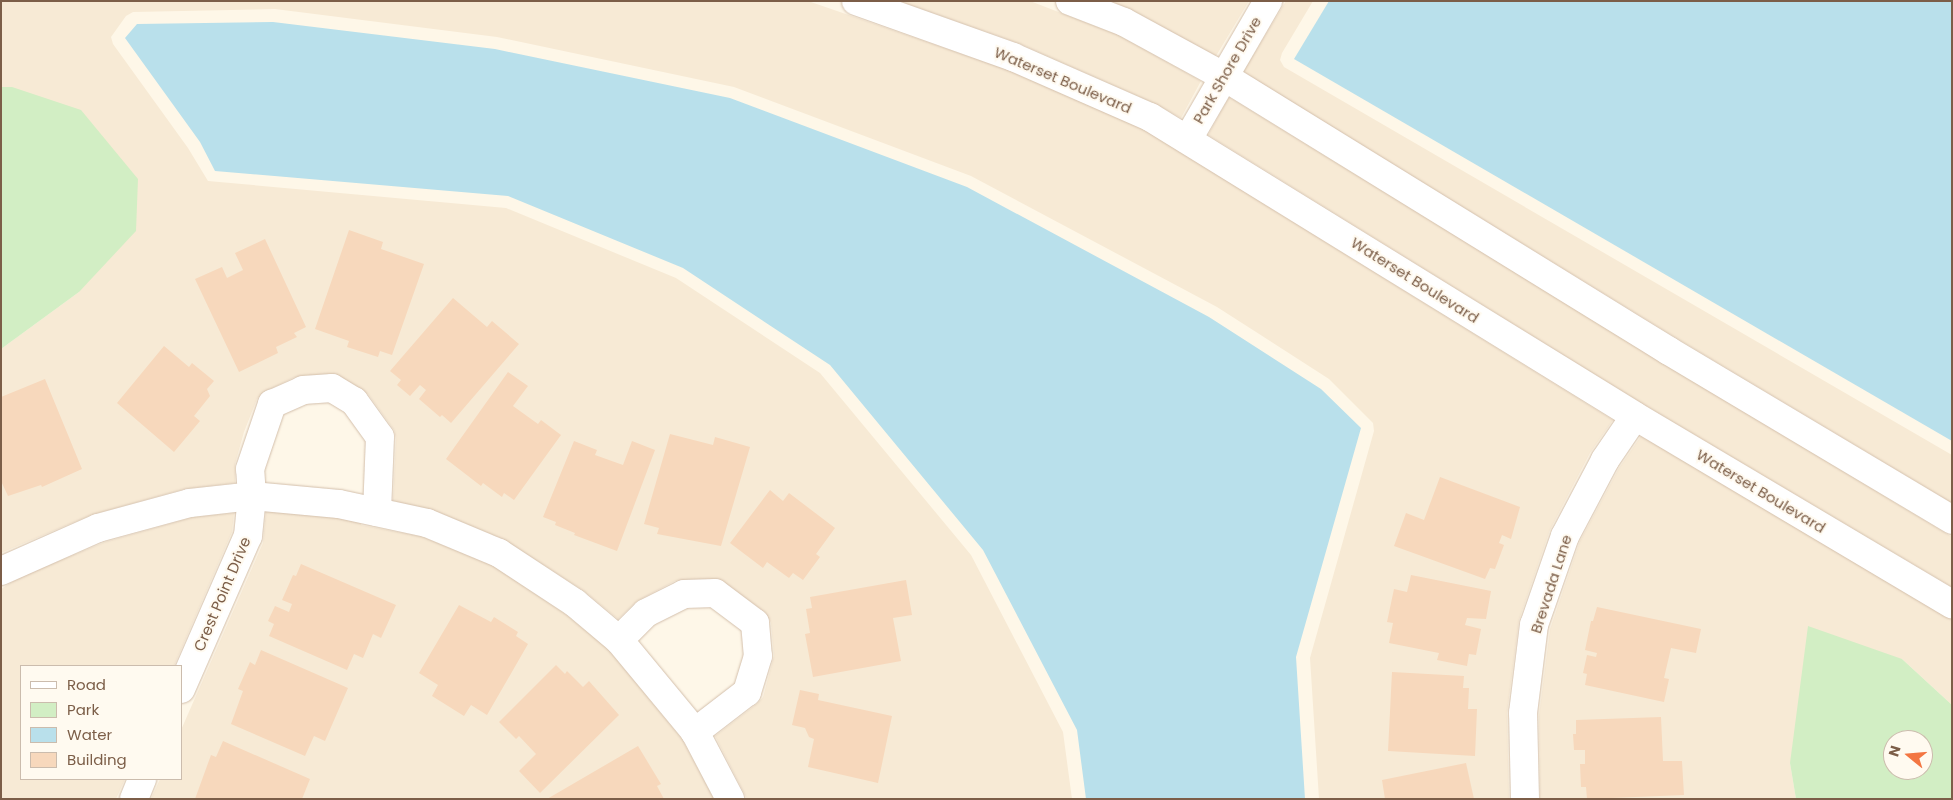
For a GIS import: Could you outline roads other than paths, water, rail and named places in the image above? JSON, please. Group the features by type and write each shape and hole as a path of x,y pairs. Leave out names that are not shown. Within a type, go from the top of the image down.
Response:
{"street":[{"name":"Waterset Boulevard","path":"856,1 1013,57 1150,117 1635,416 1952,604"},
{"path":"1070,1 1124,22 1223,76 1669,350 1952,520"},
{"name":"Park Shore Drive","path":"1188,139 1268,1"},
{"name":"Crest Point Drive","path":"182,687 248,536 252,496 250,469 272,404 303,390 332,388 354,401 380,437 377,512"},
{"name":"Brevada Lane","path":"1525,799 1523,713 1534,625 1566,536 1605,460 1635,416"},
{"path":"1,571 98,528 190,503 252,496 339,504 427,523 499,553 575,603 619,640 695,732 730,799"},
{"path":"619,640 646,613 684,594 715,593 755,623 758,656 747,692 695,732"},
{"path":"134,799 142,780"}],"water":[{"path":"1329,1 1952,1 1952,441 1294,59"},
{"path":"273,22 495,49 730,98 967,187 1209,317 1321,389 1361,428 1296,657 1305,799 1086,799 1077,730 983,550 830,365 683,268 508,196 215,171 200,142 125,38 137,24"}]}
